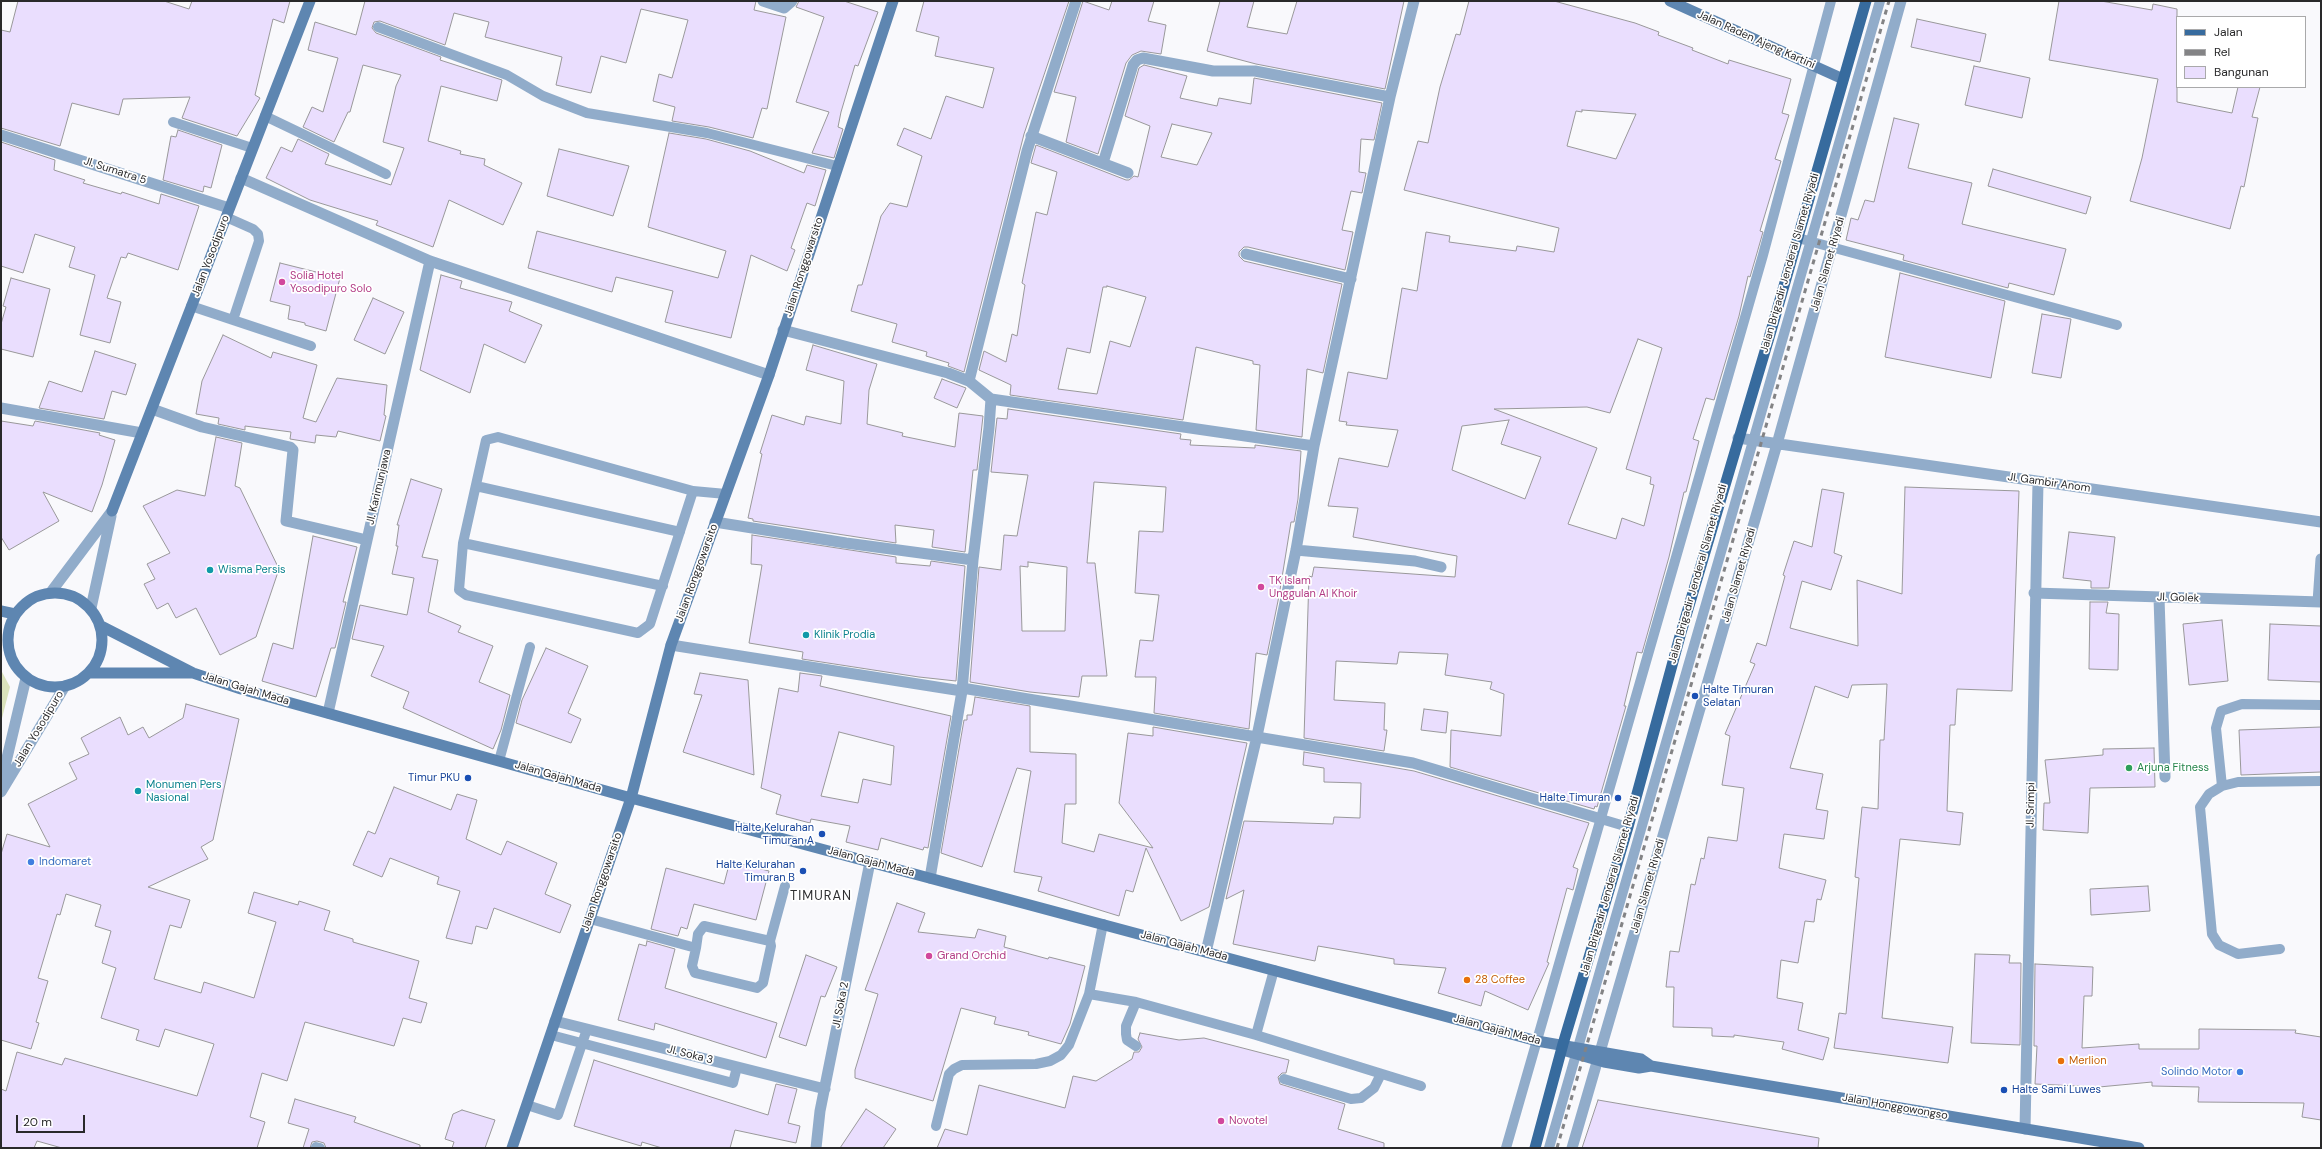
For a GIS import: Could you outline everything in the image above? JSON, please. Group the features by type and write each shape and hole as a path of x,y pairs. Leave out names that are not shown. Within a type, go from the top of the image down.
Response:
{"main road":[{"name":"Jalan Yosodipuro","path":"112,512 310,1"},
{"name":"Jalan Ronggowarsito","path":"512,1148 631,798 670,645 769,376 837,166 893,1"},
{"name":"Jalan Raden Ajeng Kartini","path":"1670,1 1843,79"},
{"name":"Jalan Brigadir Jenderal Slamet Riyadi","path":"1535,1148 1562,1047 1628,827 1680,636 1738,438 1772,331 1866,1"},
{"path":"51,592 73,596 91,608 101,626 102,643 99,659 89,673 78,681 65,686 52,687 38,684 26,678 17,667 4,639 15,614 30,599 51,592"},
{"path":"1,611 15,614"},
{"name":"Jalan Gajah Mada","path":"101,626 193,673 328,713 631,798 1562,1047"},
{"name":"Jalan Gajah Mada","path":"89,673 193,673"},
{"name":"Jalan Honggowongso","path":"1562,1047 1598,1056 1641,1059 1652,1066 2139,1148"}],"street":[{"path":"763,1 784,8 792,1"},
{"path":"969,381 1031,136 1076,1"},
{"path":"1206,952 1257,736 1296,550 1314,446 1390,97 1414,1"},
{"name":"Jalan Slamet Riyadi","path":"1572,1148 1777,444 1901,1"},
{"path":"1103,162 1133,65 1137,60 1142,58 1213,71 1255,71 1390,97"},
{"name":"Jl. Sumatra 5","path":"1,135 227,212"},
{"path":"1031,136 1103,162 1128,173"},
{"path":"241,178 430,261 769,376"},
{"path":"1246,254 1350,279"},
{"name":"Jl. Karimunjawa","path":"328,713 430,261"},
{"path":"783,330 969,381 991,399 1314,446"},
{"path":"930,878 962,689 973,560 991,399"},
{"path":"1,408 142,433"},
{"path":"152,409 202,427 290,447 293,450 286,521 367,540"},
{"name":"Jl. Gambir Anom","path":"1738,438 2321,522"},
{"name":"Jl. Srimpi","path":"2025,1129 2034,593 2038,482"},
{"name":"Jalan Yosodipuro","path":"51,592 112,512"},
{"name":"Jalan Yosodipuro","path":"91,608 112,512"},
{"path":"715,522 846,543 973,560"},
{"path":"1296,550 1415,561 1441,567"},
{"path":"2319,602 2321,559"},
{"name":"Jl. Golek","path":"2034,593 2319,602"},
{"path":"2159,598 2165,777"},
{"path":"670,645 962,689 1257,736 1413,763 1601,819"},
{"name":"Jalan Yosodipuro","path":"1,783 26,678"},
{"name":"Jalan Yosodipuro","path":"1,792 65,686"},
{"name":"Jl. Soka 2","path":"816,1148 825,1089 870,862"},
{"name":"Jl. Soka 3","path":"555,1021 825,1089"}],"lane":[{"path":"1506,1148 1763,255 1831,1"},
{"path":"1549,1148 1880,1"},
{"path":"378,27 507,75 542,96 587,113 707,134 837,166"},
{"path":"265,116 386,174"},
{"path":"173,122 252,148"},
{"path":"227,212 254,229 258,234 259,241 233,320"},
{"path":"1798,238 2117,325"},
{"path":"191,306 310,346"},
{"path":"693,491 650,624 638,633 466,595 459,590 464,543 486,440 498,437 693,491 726,494"},
{"path":"476,486 680,532"},
{"path":"464,543 663,586"},
{"path":"499,761 530,647"},
{"path":"2222,786 2216,728 2221,711 2242,704 2321,705"},
{"path":"2280,949 2238,954 2219,945 2212,934 2200,807 2209,794 2222,786 2238,782 2321,782"},
{"path":"1601,819 1628,827"},
{"path":"770,941 704,926 698,934 692,966 695,973 757,988 763,983 771,946 770,941 785,886"},
{"path":"590,919 696,948"},
{"path":"936,1126 949,1074 954,1068 962,1065 1036,1064 1050,1061 1060,1055 1069,1045 1089,994 1103,924"},
{"path":"1256,1035 1274,970"},
{"path":"1089,994 1136,1002 1256,1035 1421,1086"},
{"path":"1136,1002 1126,1026 1127,1040 1136,1046"},
{"path":"527,1105 558,1115 586,1029"},
{"path":"551,1035 733,1083 737,1067"},
{"path":"1284,1079 1351,1099 1361,1098 1374,1088 1381,1074"}],"green space":[{"path":"1,670 10,687 1,722"}],"building":[{"path":"18,1 164,1 189,9 192,1 290,1 284,23 273,19 255,95 260,98 237,136 182,118 190,97 123,99 119,115 72,103 60,146 1,128 1,30 10,32"},
{"path":"365,1 756,1 754,10 786,17 767,109 762,108 753,138 709,127 672,121 675,107 653,101 659,74 672,78 688,20 641,9 626,63 601,56 591,93 556,85 562,57 485,37 489,22 454,13 445,45 380,21 374,22 372,28 376,33 441,57 440,60 502,80 497,101 441,86 428,141 461,151 460,154 485,159 484,165 522,183 503,225 449,200 433,247 376,225 378,221 310,200 266,178 281,147 292,152 298,139 329,154 325,164 391,185 404,148 383,142 396,86 401,75 363,65 350,112 348,112 334,142 303,127 312,107 323,112 338,58 308,50 315,22 356,35"},
{"path":"799,1 844,1 878,12 858,66 855,65 841,112 838,127 843,129 834,158 812,153 829,112 796,102 824,17 796,7"},
{"path":"924,1 1069,1 1024,134 964,372 948,366 949,363 926,356 927,352 892,342 897,324 851,311 858,285 862,285 881,216 890,203 907,207 922,156 897,145 904,128 931,139 946,96 983,108 994,68 935,56 939,37 916,31"},
{"path":"1083,1 1109,10 1112,1 1154,1 1148,21 1166,25 1161,54 1141,51 1132,55 1126,63 1098,154 1066,142 1076,97 1054,92"},
{"path":"1220,1 1254,1 1247,27 1287,34 1297,1 1404,1 1385,89 1256,64 1207,51"},
{"path":"1469,1 1554,1 1635,23 1659,32 1658,35 1693,48 1692,50 1728,64 1729,60 1791,79 1782,113 1789,115 1775,159 1781,161 1760,231 1763,232 1750,277 1748,276 1739,316 1714,400 1706,398 1693,439 1699,441 1686,492 1684,492 1669,557 1642,653 1637,652 1624,706 1626,706 1597,807 1595,806 1594,809 1450,767 1451,730 1501,736 1504,694 1490,689 1492,682 1445,675 1448,654 1399,652 1397,664 1336,661 1334,700 1385,703 1384,730 1387,730 1384,751 1304,738 1309,576 1312,577 1314,567 1455,577 1457,556 1353,537 1358,508 1328,506 1339,458 1388,467 1398,430 1346,425 1347,422 1339,421 1348,372 1387,379 1402,288 1417,291 1426,232 1450,236 1449,242 1516,251 1517,246 1554,252 1559,228 1404,190 1418,141 1428,143 1440,87 1456,34 1460,35","holes":["1582,110 1636,114 1616,159 1567,146 1576,111 1582,112","1638,339 1662,348 1626,469 1651,477 1650,484 1654,485 1644,526 1622,518 1616,539 1568,524 1597,448 1494,409 1587,407 1610,413","1509,420 1501,444 1541,457 1525,499 1452,470 1462,426"]},
{"path":"2059,1 2101,1 2152,10 2153,4 2177,9 2177,102 2232,113 2238,88 2260,88 2252,117 2258,118 2244,187 2241,186 2230,229 2130,201 2142,158 2158,79 2049,60"},
{"path":"1917,19 1986,34 1980,62 1911,47"},
{"path":"1144,65 1187,76 1180,98 1217,106 1219,98 1251,104 1254,78 1382,103 1374,140 1361,139 1359,172 1366,173 1362,193 1351,191 1342,230 1353,232 1345,270 1248,247 1244,247 1239,252 1239,256 1244,261 1342,284 1323,373 1307,369 1302,437 1256,430 1260,365 1253,364 1253,361 1196,347 1183,420 1010,395 1011,385 979,370 984,351 1006,362 1012,334 1017,336 1025,285 1022,283 1036,212 1047,215 1057,172 1031,163 1036,145 1126,180 1129,180 1134,176 1138,177 1150,126 1125,116 1139,68","holes":["1172,124 1212,133 1197,165 1161,157","1107,286 1146,297 1130,347 1110,341 1097,394 1058,389 1067,348 1090,353 1103,287"]},
{"path":"1974,66 2030,78 2022,118 1965,105"},
{"path":"1894,118 1919,124 1908,168 1972,183 1962,224 2066,249 2054,295 2009,283 2008,288 1903,260 1904,255 1846,240 1851,218 1858,220 1865,200 1874,202"},
{"path":"178,130 222,145 211,188 204,186 203,192 163,180 171,136 176,137"},
{"path":"669,133 706,139 750,151 804,173 807,165 826,170 815,206 807,203 791,248 795,250 787,271 751,255 731,338 665,322 673,291 616,277 612,292 528,268 537,231 718,278 726,251 648,227"},
{"path":"1,142 55,160 54,170 85,180 83,183 121,194 122,192 159,204 161,194 199,206 178,270 128,253 126,258 121,257 107,298 121,302 110,343 80,335 95,275 69,267 75,247 35,234 23,273 1,266"},
{"path":"559,149 629,166 613,216 547,196"},
{"path":"1993,169 2091,197 2086,214 1988,186"},
{"path":"280,263 340,278 326,331 305,325 305,323 288,319 290,306 270,301"},
{"path":"1900,273 2005,301 1991,378 1885,357"},
{"path":"441,275 462,281 460,288 512,302 509,311 542,325 525,363 484,344 470,393 420,370"},
{"path":"11,278 50,289 33,357 1,349 1,324 6,307 3,306"},
{"path":"373,298 404,312 385,354 354,340"},
{"path":"2042,314 2071,319 2061,378 2032,373"},
{"path":"223,335 271,358 273,352 317,365 303,418 316,422 337,378 387,385 384,415 386,416 380,441 338,431 336,437 316,435 315,443 290,439 291,432 245,426 245,430 218,424 219,418 196,414 202,381"},
{"path":"813,345 877,364 869,390 867,424 903,433 902,436 955,447 959,413 983,416 977,470 973,470 965,552 932,547 934,530 895,525 896,543 753,521 753,519 748,518 762,454 760,453 772,415 804,425 806,416 841,424 844,381 806,370"},
{"path":"95,351 136,364 126,395 112,391 104,419 39,408 49,381 82,392"},
{"path":"942,379 966,388 957,408 934,398"},
{"path":"1008,409 1181,434 1180,439 1191,440 1190,445 1255,448 1255,445 1301,451 1298,499 1294,522 1291,522 1279,596 1267,655 1256,653 1249,729 1154,713 1156,677 1135,677 1140,640 1153,641 1159,595 1135,593 1139,531 1163,532 1166,487 1094,482 1087,563 1095,563 1107,676 1082,676 1079,697 1030,692 970,682 979,567 1001,570 1004,535 1017,536 1028,475 991,472 997,418 1007,419","holes":["1028,562 1067,567 1065,631 1022,631 1020,566 1028,567"]},
{"path":"1,421 33,426 35,421 100,433 99,435 115,440 102,485 92,512 43,492 59,521 9,550 1,537"},
{"name":"Wisma Persis","path":"216,437 242,443 235,486 240,488 279,569 256,637 220,655 196,608 176,618 168,603 157,609 144,584 155,579 147,564 170,553 143,506 177,490 205,496"},
{"path":"411,479 442,489 422,557 438,560 428,612 461,626 458,632 493,646 479,682 510,695 501,730 493,749 403,708 409,692 371,676 384,646 352,639 360,605 407,615 414,578 392,574 398,546 396,546 399,525 397,525"},
{"path":"1905,487 2019,491 2012,691 1957,689 1955,725 1950,725 1947,811 1963,813 1960,845 1900,839 1882,1018 1953,1027 1948,1063 1834,1048 1839,1013 1846,1014 1859,878 1855,877 1862,807 1878,809 1880,740 1884,740 1887,684 1852,685 1848,698 1815,686 1790,768 1823,774 1816,809 1828,811 1824,839 1784,834 1779,868 1826,880 1821,900 1817,899 1814,922 1805,921 1798,963 1781,960 1777,998 1803,1003 1798,1030 1829,1038 1823,1060 1782,1049 1784,1042 1734,1035 1734,1037 1712,1036 1712,1028 1673,1027 1674,987 1666,987 1670,951 1679,952 1691,884 1695,885 1701,858 1704,859 1708,837 1737,841 1744,788 1722,785 1730,736 1725,734 1755,664 1750,662 1757,643 1766,646 1785,576 1783,575 1794,541 1812,547 1822,489 1844,493 1834,553 1842,556 1831,590 1802,581 1790,628 1858,646 1857,580 1902,594"},
{"path":"2069,532 2115,537 2109,588 2091,588 2091,581 2063,578"},
{"path":"752,535 896,557 896,563 930,566 931,561 965,566 956,681 919,677 802,659 803,652 749,643 762,565 751,564"},
{"path":"313,536 357,547 343,602 346,602 335,648 331,648 316,697 262,681 273,643 293,649"},
{"path":"2090,602 2108,602 2106,613 2119,614 2118,670 2089,669"},
{"path":"2222,620 2228,681 2189,685 2183,624"},
{"path":"2270,624 2321,626 2321,682 2268,680"},
{"path":"546,648 588,666 568,713 581,719 571,743 516,723 522,700"},
{"path":"700,673 748,680 754,775 683,752 702,695 694,694"},
{"path":"800,673 822,676 820,686 951,716 928,848 924,847 923,850 881,838 878,850 846,842 850,826 811,819 810,823 776,814 781,795 761,788 779,688 798,692","holes":["839,732 894,746 891,785 863,779 858,803 821,796"]},
{"path":"975,697 1030,706 1030,752 1076,754 1076,804 1065,804 1062,843 1094,852 1099,834 1153,848 1119,803 1128,733 1153,736 1153,727 1247,743 1209,907 1181,921 1146,848 1133,892 1126,890 1119,916 1038,891 1042,877 1014,872 1031,771 1017,768 982,867 941,853 964,720 967,720 967,715 972,715"},
{"path":"186,704 239,719 213,840 201,847 208,859 148,887 190,900 181,928 170,925 154,979 201,993 204,982 254,998 276,922 248,913 254,892 298,905 299,901 330,911 324,930 353,939 353,942 419,961 409,998 427,1003 421,1023 403,1018 394,1046 305,1022 287,1081 262,1073 250,1117 265,1122 257,1148 62,1148 37,1141 34,1148 1,1148 1,1089 6,1091 17,1052 62,1065 65,1058 197,1096 214,1044 165,1029 159,1047 136,1040 139,1030 101,1018 116,968 102,963 111,931 95,926 101,905 66,894 60,915 57,914 38,978 48,981 36,1022 39,1023 31,1049 1,1040 1,854 7,834 50,847 28,804 77,779 69,763 89,754 81,738 120,717 128,735 143,727 149,738 183,718"},
{"path":"1424,709 1448,712 1446,733 1421,730"},
{"path":"2321,727 2321,772 2241,775 2239,730"},
{"path":"2154,748 2155,787 2090,788 2088,833 2043,830 2044,803 2050,803 2045,760 2103,755 2103,749"},
{"path":"1304,752 1414,771 1589,823 1573,867 1578,869 1573,890 1567,888 1547,962 1549,963 1528,1010 1485,991 1481,1006 1438,993 1446,968 1394,964 1394,959 1318,946 1315,961 1233,944 1244,890 1226,899 1244,821 1333,824 1334,817 1360,818 1361,783 1324,782 1324,768 1303,765"},
{"path":"394,787 451,810 457,794 477,800 466,839 501,855 507,841 557,863 545,894 571,905 560,933 494,908 487,929 476,926 472,944 446,938 460,891 437,884 439,877 390,858 382,877 353,865 368,831 375,834"},
{"path":"730,861 769,871 756,920 694,904 687,929 681,927 678,936 651,929 666,868 724,884"},
{"path":"2148,886 2150,911 2091,915 2090,889"},
{"path":"897,903 925,913 918,932 975,938 978,929 1006,936 1004,947 1048,959 1049,957 1085,966 1070,1024 1061,1044 1028,1035 1029,1032 994,1024 996,1017 961,1008 933,1101 855,1078 855,1070 878,994 865,990"},
{"path":"647,941 675,949 665,988 777,1023 766,1058 655,1023 654,1030 618,1020 639,944 646,946"},
{"path":"1975,954 2010,955 2009,963 2021,963 2020,1045 1971,1043"},
{"path":"806,955 837,967 825,997 821,996 806,1046 779,1037"},
{"path":"2035,964 2093,967 2092,996 2084,996 2082,1048 2139,1044 2139,1049 2199,1049 2199,1029 2296,1030 2295,1033 2321,1037 2321,1120 2302,1117 2304,1103 2198,1102 2199,1087 2152,1086 2152,1082 2099,1087 2035,1084 2037,1046 2034,1046"},
{"path":"1140,1033 1179,1040 1204,1038 1289,1060 1286,1073 1282,1073 1278,1077 1280,1084 1345,1104 1338,1129 1384,1143 1384,1148 937,1148 945,1129 967,1135 979,1085 1065,1108 1073,1076 1096,1081 1132,1059 1134,1052 1139,1052 1142,1047 1138,1039"},
{"path":"594,1060 768,1115 776,1084 797,1089 788,1123 800,1126 796,1143 735,1130 730,1148 662,1148 642,1142 641,1146 574,1126"},
{"path":"295,1099 356,1117 354,1122 420,1145 420,1148 326,1148 324,1143 317,1141 312,1142 310,1148 303,1148 309,1129 288,1123"},
{"path":"1598,1100 1819,1138 1818,1148 1582,1148"},
{"path":"866,1109 896,1129 883,1148 840,1148"},
{"path":"462,1110 495,1120 485,1148 452,1148 454,1142 445,1139 453,1114"}],"railway":[{"path":"1557,1148 1889,1"}],"place":[{"name":"Solia Hotel Yosodipuro Solo","path":"282,282"},
{"name":"Wisma Persis","path":"210,570"},
{"name":"TK Islam Unggulan Al Khoir","path":"1261,587"},
{"name":"Klinik Prodia","path":"806,635"},
{"name":"Halte Timuran Selatan","path":"1695,696"},
{"name":"Arjuna Fitness","path":"2129,768"},
{"name":"Timur PKU","path":"468,778"},
{"name":"Monumen Pers Nasional","path":"138,791"},
{"name":"Halte Timuran","path":"1618,798"},
{"name":"Halte Kelurahan Timuran A","path":"822,834"},
{"name":"Indomaret","path":"31,862"},
{"name":"Halte Kelurahan Timuran B","path":"803,871"},
{"name":"Grand Orchid","path":"929,956"},
{"name":"28 Coffee","path":"1467,980"},
{"name":"Merlion","path":"2061,1061"},
{"name":"Solindo Motor","path":"2240,1072"},
{"name":"Halte Sami Luwes","path":"2004,1090"},
{"name":"Novotel","path":"1221,1121"}],"district":[{"name":"TIMURAN","path":"821,897"}]}
